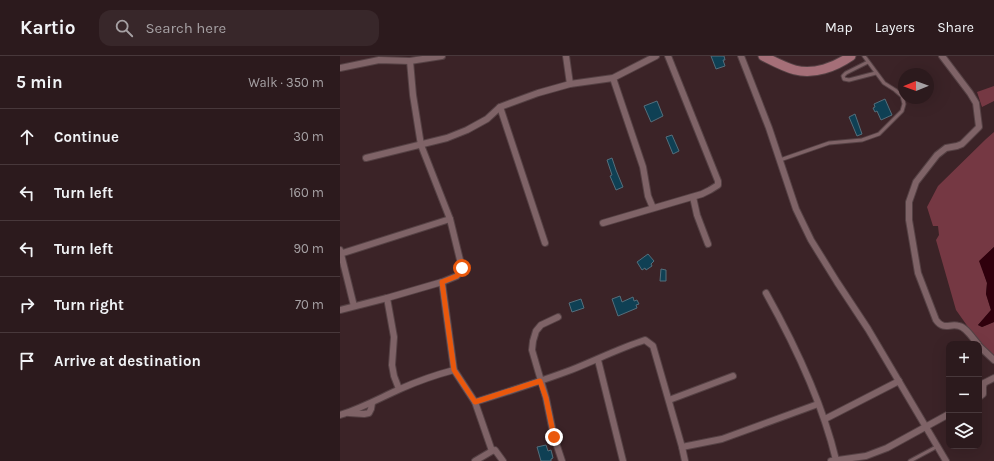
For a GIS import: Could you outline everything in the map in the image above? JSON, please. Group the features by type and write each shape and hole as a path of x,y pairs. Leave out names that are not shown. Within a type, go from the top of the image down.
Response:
{"street":[{"path":"340,68 379,60 393,59 410,61 442,56"},
{"path":"566,56 570,84"},
{"path":"366,158 447,138 467,130 487,119 500,107 538,93 570,84 613,78 656,56"},
{"path":"603,223 693,197 718,185 718,181 668,56"},
{"path":"741,56 769,128 796,209 811,240 868,329 946,461"},
{"path":"763,56 794,70 803,71 824,69 851,56"},
{"path":"942,56 976,103 979,127 962,144 946,148 937,154 924,170 916,182 910,197 908,220 918,273 938,324 945,327 959,325 964,328 975,341"},
{"path":"340,310 442,282 457,276 462,268 450,219 421,145 413,95 410,61"},
{"path":"613,78 643,167 648,196 653,208"},
{"path":"500,107 546,243"},
{"path":"693,197 697,215 708,244"},
{"path":"354,306 340,252 450,219"},
{"path":"442,282 454,370 475,402 492,452"},
{"path":"766,293 802,363 825,419 837,460 866,456 888,448 946,416"},
{"path":"387,298 394,337 392,365 399,389"},
{"path":"558,317 541,326 536,331 532,350 546,398 554,437 562,461"},
{"path":"475,402 598,360 645,340 653,346 685,461"},
{"path":"982,349 994,360"},
{"path":"598,360 623,461"},
{"path":"340,415 372,403 399,389 426,378 454,370"},
{"path":"668,400 733,376"},
{"path":"982,387 984,383 994,378"},
{"path":"825,419 899,381"},
{"path":"682,447 722,439 818,404"},
{"path":"475,461 495,450 503,461"}],"lane":[{"path":"779,160 833,142 866,139 879,134 903,109 903,100 898,93 884,83 864,56"},
{"path":"868,62 846,73 843,76 844,79 849,80 876,73"},
{"path":"910,461 938,446"}],"shaded area":[{"path":"994,86 994,101 982,107 977,92"},
{"path":"994,132 994,247 980,261 987,283 986,294 991,310 978,325 982,327 994,322 994,355 982,344 982,341 978,341 956,310 936,240 939,235 938,226 933,226 927,207 938,186"},
{"path":"994,247 994,322 982,327 978,325 991,310 986,294 987,283 979,261"}],"building":[{"path":"711,56 724,56 725,60 723,60 725,66 716,69"},
{"path":"885,99 892,115 881,120 877,111 875,112 873,108 875,107 874,104"},
{"path":"657,101 663,116 651,122 644,106"},
{"path":"855,114 862,134 857,136 849,117"},
{"path":"672,135 679,151 673,154 666,137"},
{"path":"612,158 623,187 616,190 610,176 612,175 607,160"},
{"path":"648,254 654,261 651,264 652,266 646,270 645,268 642,270 637,262"},
{"path":"661,269 666,270 666,281 660,281"},
{"path":"620,296 622,302 633,297 634,301 637,300 639,304 636,305 637,308 618,316 612,299"},
{"path":"581,299 584,308 572,312 569,303"},
{"path":"546,445 548,451 551,450 553,458 551,461 541,461 537,447"}],"route":[{"path":"462,268 460,274 442,282 454,370 475,402 540,381 546,398 554,437"}]}
